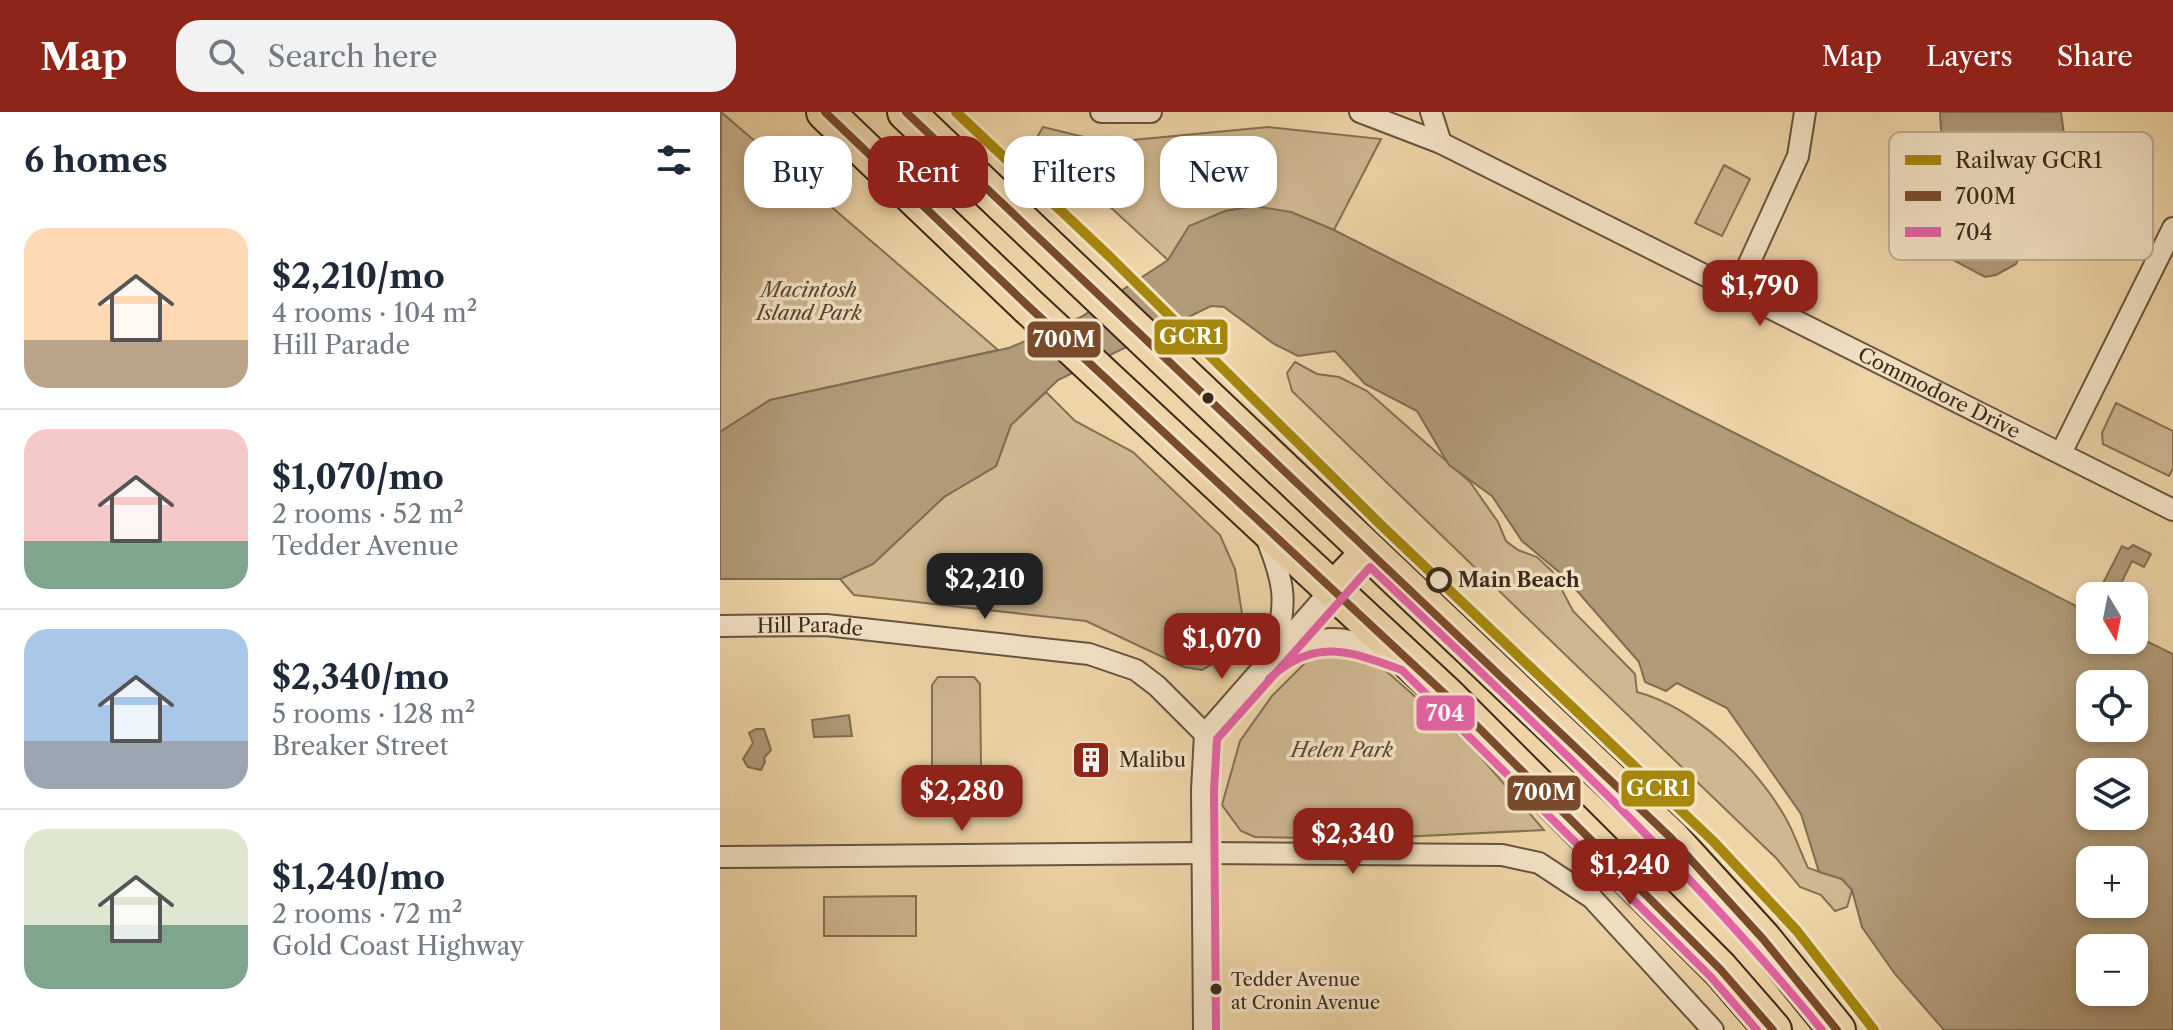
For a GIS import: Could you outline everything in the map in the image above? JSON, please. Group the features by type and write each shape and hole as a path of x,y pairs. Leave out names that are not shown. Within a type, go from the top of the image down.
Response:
{"highway":[{"path":"825,112 1027,305 1409,660 1720,969 1773,1030"},
{"path":"906,112 1671,838 1763,939 1837,1030"}],"main road":[{"path":"1332,589 1369,550"}],"street":[{"path":"1101,112 1151,112"},
{"name":"Commodore Drive","path":"1360,112 1441,143 2173,510"},
{"path":"1431,112 1441,143"},
{"path":"1736,292 1798,156 1805,112"},
{"path":"2061,453 2173,228"},
{"path":"1259,521 1277,565 1284,595 1283,618 1273,657"},
{"path":"1204,1030 1202,790 1205,734 1332,589"},
{"name":"Hill Parade","path":"720,626 826,625 1089,654 1136,670 1157,686 1205,734"},
{"path":"1273,657 1309,640 1333,638 1361,642 1409,660"},
{"path":"720,857 1204,853 1502,855 1539,863 1592,898 1713,1030"}],"green space":[{"name":"Macintosh Island Park","path":"721,112 749,136 744,136 744,208 833,208 998,350 770,400 720,432"},
{"path":"1043,127 1080,136 1038,136"},
{"path":"1268,127 1381,139 1334,230 1291,212 1168,260 1111,208 1144,208 1144,139 1160,137 1160,208 1277,208 1277,136 1174,136"},
{"path":"1724,165 1750,179 1722,236 1695,223"},
{"path":"1295,362 1317,374 1339,377 1367,391 1470,482 1498,522 1506,541 1518,550 1537,557 1552,571 1573,611 1635,674 1637,692 1659,700 1701,725 1722,741 1758,778 1785,817 1808,868 1842,879 1852,890 1847,907 1835,911 1821,895 1800,887 1777,859 1292,391 1287,373"},
{"path":"1046,392 1075,421 1133,452 1220,535 1235,569 1243,620 1231,653 1202,670 1184,667 1086,621 854,595 840,579 873,564 944,497 996,466 1011,425"},
{"path":"2116,403 2173,431 2173,468 2169,476 2103,444 2102,433"},
{"name":"Helen Park","path":"1346,648 1376,662 1472,747 1544,830 1359,839 1255,837 1241,831 1222,805 1240,741 1272,696 1315,653"},
{"path":"938,677 974,677 980,684 981,766 975,772 939,772 932,765 932,685"},
{"path":"916,896 916,936 824,936 824,897"}],"shaded area":[{"path":"1940,112 2061,112 2064,132 1941,132"},
{"path":"1266,208 1291,212 1334,230 2076,606 2076,654 2148,654 2148,642 2173,654 2173,1030 1944,1030 1895,974 1862,927 1852,890 1842,879 1819,872 1801,814 1727,708 1677,683 1666,691 1645,682 1639,662 1565,577 1522,541 1492,496 1449,465 1417,411 1365,384 1335,351 1298,356 1274,344 1224,307 1211,306 1058,380 1011,425 996,466 944,497 873,564 840,579 720,579 720,432 770,400 1009,348 1081,317 1168,260 1189,226 1225,211"},
{"path":"1953,260 2018,260 1996,275 1985,277"},
{"path":"2133,545 2151,554 2144,567 2132,561 2122,582 2104,582 2122,546 2128,549"},
{"path":"849,715 852,736 814,737 812,720"},
{"path":"764,729 771,750 764,758 761,770 748,767 743,759 753,743 749,733"}],"rail line":[{"name":"GCR1","path":"956,112 1109,256 1381,525 1713,841 1797,931 1874,1030"}],"transit line":[{"name":"700M","path":"825,112 1027,305 1447,696 1720,969 1773,1030"},
{"name":"700M","path":"906,112 1671,838 1763,939 1837,1030"},
{"name":"704","path":"1216,1030 1214,790 1217,739 1370,567 1604,791 1716,908 1822,1030"},
{"name":"704","path":"1269,679 1301,657 1317,653 1349,653 1402,670 1711,977 1757,1030"}],"place":[{"name":"Main Beach","path":"1439,580"},
{"name":"Malibu","path":"1091,760"},
{"name":"Tedder Avenue at Cronin Avenue","path":"1216,989"}]}
